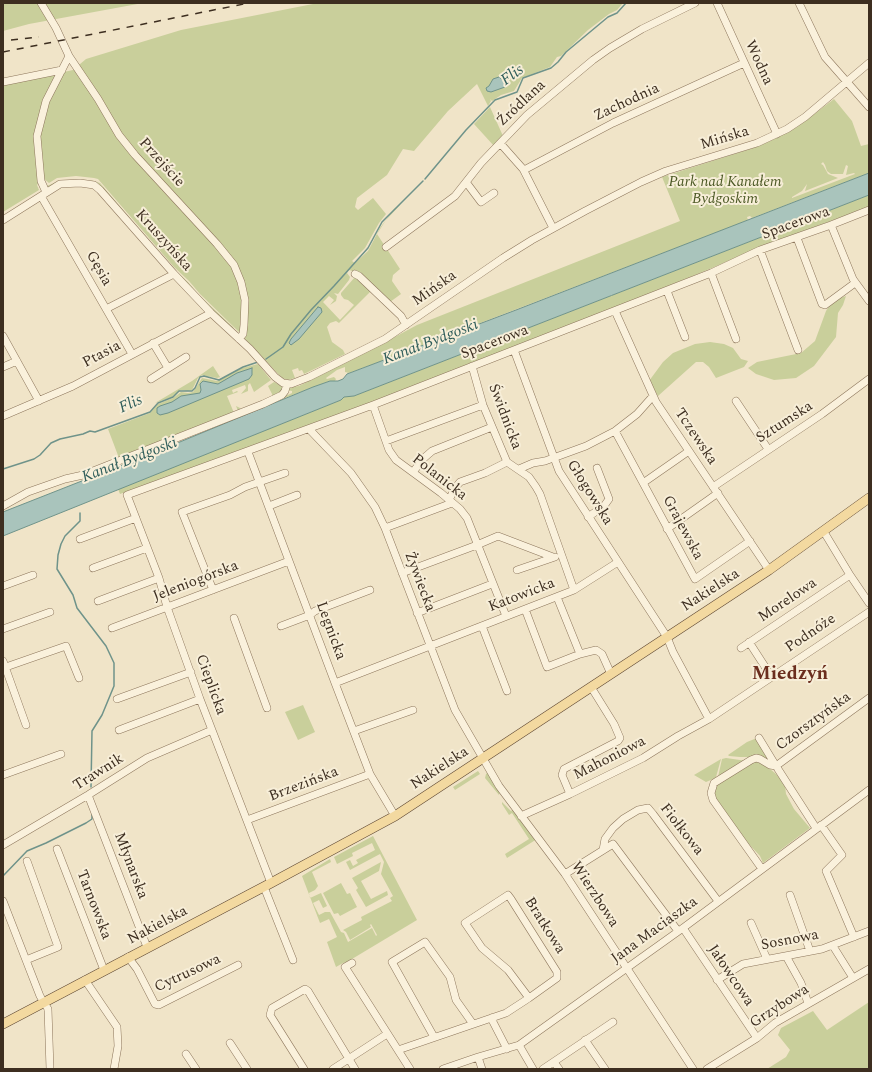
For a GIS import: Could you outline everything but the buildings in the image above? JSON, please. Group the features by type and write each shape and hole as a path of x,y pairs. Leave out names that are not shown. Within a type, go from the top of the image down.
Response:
{"main road":[{"name":"Nakielska","path":"3,1024 395,816 769,570 824,532 869,498"}],"street":[{"name":"Przejście","path":"42,3 56,28 68,56 98,99 119,135 234,265 241,282 245,305 244,329 239,339"},
{"name":"Źródlana","path":"386,247 449,202 481,163 537,106 593,60 642,29 695,3"},
{"name":"Wodna","path":"717,3 777,134"},
{"path":"799,3 824,57 869,107"},
{"name":"Gęsia","path":"68,56 46,101 37,136 43,194 132,354"},
{"name":"Zachodnia","path":"524,170 613,123 744,63"},
{"name":"Mińska","path":"287,384 297,382 384,339 503,258 554,228 660,174 751,145 777,134 800,121 869,63"},
{"path":"3,82 62,70"},
{"path":"500,143 524,170 554,228"},
{"path":"466,182 481,202 494,193"},
{"name":"Kruszyńska","path":"3,220 55,187 64,184 94,185 211,313 262,362 277,379 287,384"},
{"name":"Spacerowa","path":"127,495 373,405 667,291 711,273 760,250 797,238 869,210"},
{"path":"831,225 855,283 869,301"},
{"path":"797,238 822,304 824,305 855,283"},
{"path":"760,250 798,350"},
{"path":"711,273 736,339"},
{"path":"106,309 174,274"},
{"path":"355,274 401,316 406,325"},
{"path":"667,291 685,337"},
{"name":"Tczewska","path":"615,311 653,396 769,570"},
{"name":"Ptasia","path":"3,416 72,386 211,313"},
{"path":"3,336 39,401"},
{"path":"153,343 168,368"},
{"name":"Głogowska","path":"514,350 553,458 588,517 667,637 673,652 709,719"},
{"path":"151,379 186,357"},
{"path":"3,367 17,361"},
{"name":"Świdnicka","path":"472,366 483,405 507,462 519,469 536,487 552,525 574,590"},
{"name":"Sztumska","path":"713,486 822,414 869,379"},
{"path":"3,506 28,492 65,479 83,475 263,404 282,395 287,384"},
{"path":"519,469 586,446 615,430 637,414 653,396"},
{"path":"736,401 768,449"},
{"name":"Polanicka","path":"373,405 391,453 396,460 441,493 460,509 467,518 506,616"},
{"path":"386,441 483,405"},
{"path":"413,472 424,458 432,451 492,427"},
{"name":"Żywiecka","path":"309,429 358,481 372,502 385,528 455,710 484,757"},
{"name":"Grajewska","path":"615,430 695,579 750,541"},
{"path":"643,483 689,451"},
{"name":"Legnicka","path":"248,452 370,774 395,816"},
{"path":"385,528 451,502 453,491 460,482 507,462"},
{"path":"588,517 604,506 609,499 597,468"},
{"path":"212,590 182,512 230,495 236,491 285,472"},
{"path":"441,493 453,491"},
{"path":"667,528 718,493"},
{"name":"Cieplicka","path":"127,495 159,578 167,607 200,699 247,820 267,885 293,960"},
{"path":"269,506 297,495"},
{"path":"80,539 136,518"},
{"path":"824,532 869,603"},
{"path":"402,573 498,536 546,553 553,558"},
{"path":"93,568 147,548"},
{"path":"517,570 561,555"},
{"name":"Jeleniogórska","path":"112,628 289,561"},
{"name":"Katowicka","path":"335,683 574,590 618,562"},
{"path":"3,586 33,575"},
{"name":"Morelowa","path":"741,648 850,575"},
{"path":"98,600 159,578"},
{"path":"417,613 492,584"},
{"path":"281,626 370,590"},
{"path":"557,597 580,654"},
{"path":"525,609 547,667 594,650 599,651 611,674"},
{"path":"3,628 50,612"},
{"name":"Podnóże","path":"709,719 771,676 869,612"},
{"path":"234,618 267,708"},
{"path":"482,626 507,691"},
{"path":"749,642 771,676"},
{"path":"26,725 4,665 66,646 80,678"},
{"path":"117,699 191,672"},
{"path":"570,794 562,775 564,769 618,741 620,738 614,724 591,687"},
{"name":"Czorsztyńska","path":"854,937 826,871 842,855 819,827 776,766 869,698"},
{"path":"119,730 200,699"},
{"path":"354,731 413,710"},
{"name":"Mahoniowa","path":"522,816 643,758 709,719"},
{"name":"Trawnik","path":"3,845 147,758 212,730"},
{"path":"759,738 776,766"},
{"path":"3,775 61,754"},
{"name":"Wierzbowa","path":"484,757 505,795 565,874 693,1069"},
{"path":"762,868 712,800 711,792 714,783 756,758 770,765 776,766"},
{"name":"Brzezińska","path":"247,820 370,774"},
{"name":"Jana Maciaszka","path":"443,1069 519,1045 680,930 869,790"},
{"name":"Młynarska","path":"88,795 147,947"},
{"name":"Fiołkowa","path":"603,850 605,839 613,828 623,819 638,810 648,808 718,901"},
{"name":"Jałowcowa","path":"608,835 613,844 717,980 757,1038"},
{"path":"565,874 613,844"},
{"name":"Tarnowska","path":"57,849 104,970"},
{"path":"26,960 58,947 27,861"},
{"name":"Bratkowa","path":"508,895 557,972 557,978 529,998 508,970 482,948 465,923 508,895"},
{"path":"790,895 810,951"},
{"path":"3,901 26,960 47,1006 50,1069"},
{"path":"751,923 767,959"},
{"name":"Sosnowa","path":"717,980 743,964 833,946 869,931"},
{"path":"434,1037 392,962 425,942 450,977 456,1000 473,1024"},
{"path":"833,946 853,978"},
{"path":"786,956 801,983 808,1003"},
{"name":"Cytrusowa","path":"128,957 137,969 155,1004 159,1005 238,965"},
{"path":"352,963 345,967 410,1069"},
{"name":"Grzybowa","path":"707,1069 757,1038 775,1023 869,969"},
{"path":"85,980 117,1027 118,1046 114,1069"},
{"path":"304,1069 270,1015 272,1008 305,989 308,991 355,1069"},
{"path":"398,1050 506,1013 529,998"},
{"path":"491,1018 507,1049"},
{"path":"543,1069 613,1022"},
{"path":"333,1069 387,1034"},
{"path":"585,1040 605,1069"},
{"path":"230,1043 247,1069"},
{"path":"519,1045 533,1069"},
{"path":"186,1054 196,1069"},
{"path":"478,1057 482,1069"},
{"path":"554,1062 558,1069"}],"green space":[{"path":"3,3 143,3 29,24 3,31"},
{"path":"318,3 623,3 617,10 609,14 588,30 561,56 557,57 550,67 522,78 514,91 501,95 492,101 490,99 491,101 488,106 477,84 448,111 414,151 403,149 387,175 357,198 355,207 358,210 373,198 386,214 379,223 365,248 352,261 355,263 368,251 380,228 394,209 401,204 386,220 377,234 400,269 393,275 392,281 401,294 390,302 356,272 349,270 347,273 350,277 349,280 338,294 334,293 337,296 336,301 330,305 334,300 329,296 323,302 340,320 354,305 348,300 344,299 341,293 355,277 372,290 339,323 336,321 330,323 327,327 332,342 343,350 345,354 304,374 302,370 299,371 298,368 292,370 295,378 288,380 282,378 245,339 246,328 239,332 174,267 98,179 76,176 57,178 49,183 43,178 37,185 39,190 3,212 3,85 73,70 86,59 181,30"},
{"name":"Park nad Kanałem Bydgoskim","path":"834,99 852,121 861,146 869,144 869,173 752,218 750,216 747,217 748,220 728,228 462,330 462,328 459,329 459,331 421,346 391,357 390,355 386,356 387,359 349,373 345,372 345,367 337,370 326,378 334,377 336,379 335,381 327,382 269,404 292,393 292,391 287,390 287,388 299,386 417,325 680,221 662,177 756,147 797,127","holes":["823,162 827,171 831,174 843,174 846,165 848,166 846,175 855,174 792,198 802,191 807,184 805,191 838,178 828,174 821,164"]},
{"path":"490,107 503,136 494,146 474,124"},
{"path":"61,180 90,180 65,181 49,187 47,186"},
{"path":"90,180 100,183 172,267 233,327 235,331 173,270 99,184"},
{"path":"869,195 869,207 755,249 625,304 346,412 120,494 118,489 341,400 344,397 354,396"},
{"path":"846,296 838,313 836,337 814,366 796,378 774,380 756,374 748,368 757,362 801,353 815,341 826,311 831,303"},
{"path":"710,342 724,344 733,348 741,359 748,361 744,367 716,378 709,367 703,362 696,362 658,396 649,381 663,362 673,353 695,344"},
{"path":"258,364 271,380 254,392 250,383 248,385 248,391 241,394 246,388 245,385 232,390 233,393 238,392 227,396 234,413 238,411 236,406 241,410 238,412 159,443 149,445 142,450 119,458 108,429 150,413 158,404 173,398 181,392 193,392 202,378 217,381 242,368"},
{"path":"213,366 220,377 224,376 217,378 202,375 198,378 192,390 181,390 172,397 155,403 192,381"},
{"path":"274,382 284,387 283,391 272,397 268,386"},
{"path":"303,705 315,732 298,740 285,712"},
{"path":"757,738 773,763 759,757 740,757 728,755 747,742"},
{"path":"726,758 747,761 718,777 722,759"},
{"path":"721,759 716,777 713,779 706,782 694,775"},
{"path":"755,760 776,774 785,785 786,794 794,809 810,828 763,863 760,856 746,841 715,799 713,786"},
{"path":"478,771 480,774 455,790 453,787"},
{"path":"488,772 500,791 499,795 485,778"},
{"path":"502,802 511,811 513,809 537,839 507,858 505,854 529,839 512,813 509,815"},
{"path":"373,836 417,920 336,967 327,942 337,937 329,919 320,923 310,898 321,893 327,906 323,908 319,900 313,903 319,915 325,912 330,912 341,932 344,933 348,942 372,928 376,936 377,935 371,924 371,927 350,940 346,932 343,930 362,920 361,917 392,901 390,898 393,896 381,874 384,862 380,854 350,870 346,862 350,860 353,866 358,863 356,860 375,850 372,843 352,853 353,856 337,864 334,857"},
{"path":"330,859 331,862 312,872 318,886 315,890 309,893 310,896 302,876"},
{"path":"381,862 379,871 361,881 371,899 387,891 388,895 366,907 356,890 358,888 352,878"},
{"path":"341,883 347,894 350,893 357,907 340,916 338,913 334,914 323,893"},
{"path":"869,1002 869,1069 767,1069 786,1057 790,1050 778,1035 781,1028 813,1011 827,1030"}],"water":[{"path":"499,77 504,81 506,85 505,87 491,92 487,91 486,88 493,79"},
{"name":"Kanał Bydgoski","path":"869,173 869,195 354,396 344,397 341,400 3,536 3,512 158,451 313,387 330,381 338,381 343,379 347,374"},
{"path":"318,307 321,308 322,312 299,339 291,345 289,343 291,339"},
{"path":"252,368 252,375 249,379 168,413 160,415 157,413 157,408 172,402 181,396 200,393 200,384 203,381 218,384 237,373"}],"waterway":[{"name":"Flis","path":"425,179 466,130 495,100 517,92 523,78 551,68 566,52 608,17 617,13 626,3"},
{"name":"Flis","path":"266,359 283,347 291,334 311,310 368,248 382,222 423,181"},
{"name":"Flis","path":"3,469 34,459 51,443 60,439 90,431 95,432 150,412 158,403 173,397 179,391 192,391 200,377 204,376 219,380 243,367 258,362"},
{"path":"80,513 80,521 65,536 61,544 58,555 57,569 73,595 77,608 106,646 114,663 114,686 102,715 92,731 91,787"},
{"path":"3,876 27,851 86,823 92,819 92,814"}],"railway":[{"path":"3,52 249,3"},
{"path":"11,40 39,37"}],"district":[{"name":"Miedzyń","path":"790,675"}]}
